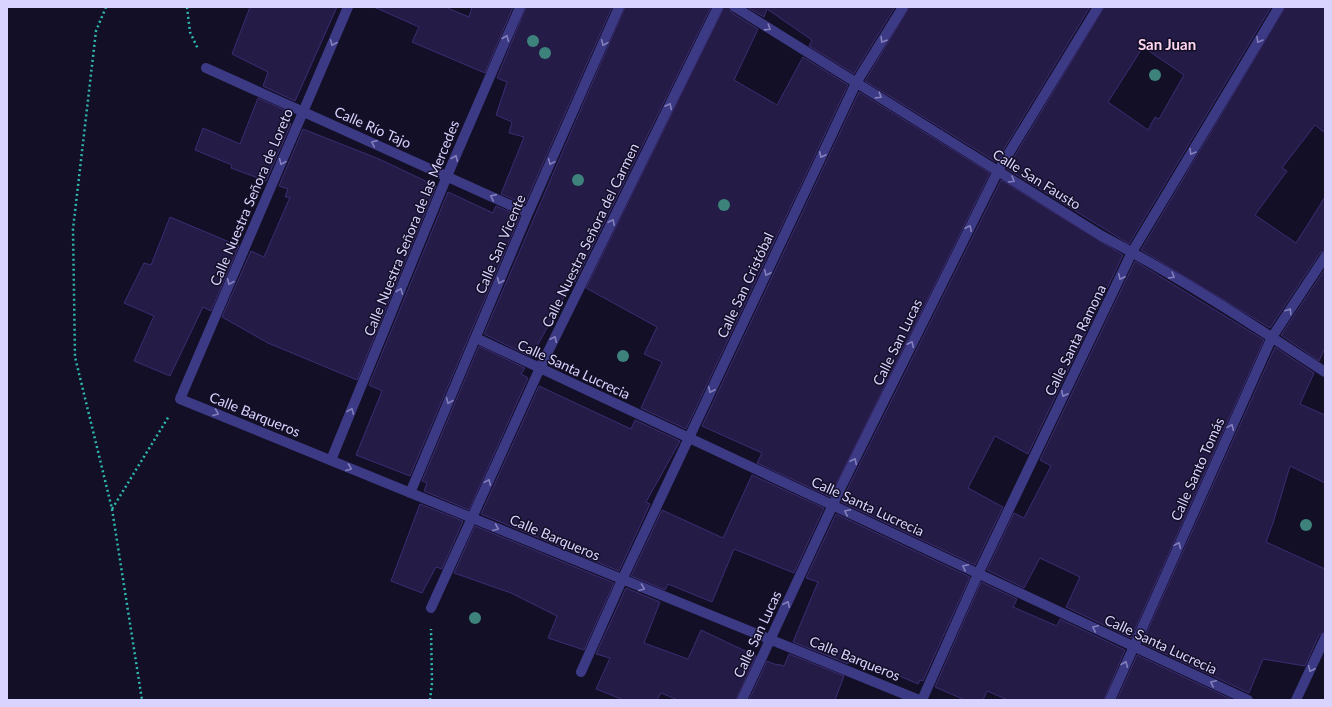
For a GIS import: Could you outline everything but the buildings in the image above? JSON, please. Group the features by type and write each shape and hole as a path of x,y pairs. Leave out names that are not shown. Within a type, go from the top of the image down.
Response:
{"street":[{"name":"Calle Nuestra Señora de Loreto","path":"180,399 348,7"},
{"name":"Calle Nuestra Señora de las Mercedes","path":"331,460 447,176 520,7"},
{"name":"Calle San Vicente","path":"410,492 528,213 619,7"},
{"name":"Calle Nuestra Señora del Carmen","path":"431,608 540,368 718,7"},
{"name":"Calle San Fausto","path":"735,7 998,172 1272,337 1325,372"},
{"name":"Calle San Cristóbal","path":"581,672 622,580 856,83 903,7"},
{"name":"Calle San Lucas","path":"742,700 833,505 998,172 1098,7"},
{"name":"Calle Santa Ramona","path":"920,700 978,574 1132,252 1279,7"},
{"name":"Calle Río Tajo","path":"206,68 528,213"},
{"name":"Calle Santo Tomás","path":"1110,700 1272,337 1325,257"},
{"name":"Calle Santa Lucrecia","path":"476,338 1248,700"},
{"name":"Calle Barqueros","path":"180,399 920,700"},
{"path":"1296,700 1325,638"}],"path":[{"path":"106,7 96,31 73,230 75,357 112,509 142,700"},
{"path":"187,7 190,32 206,68"},
{"path":"112,509 180,399"},
{"path":"430,700 432,683 431,608"}],"district":[{"name":"San Juan","path":"1167,44"}]}
